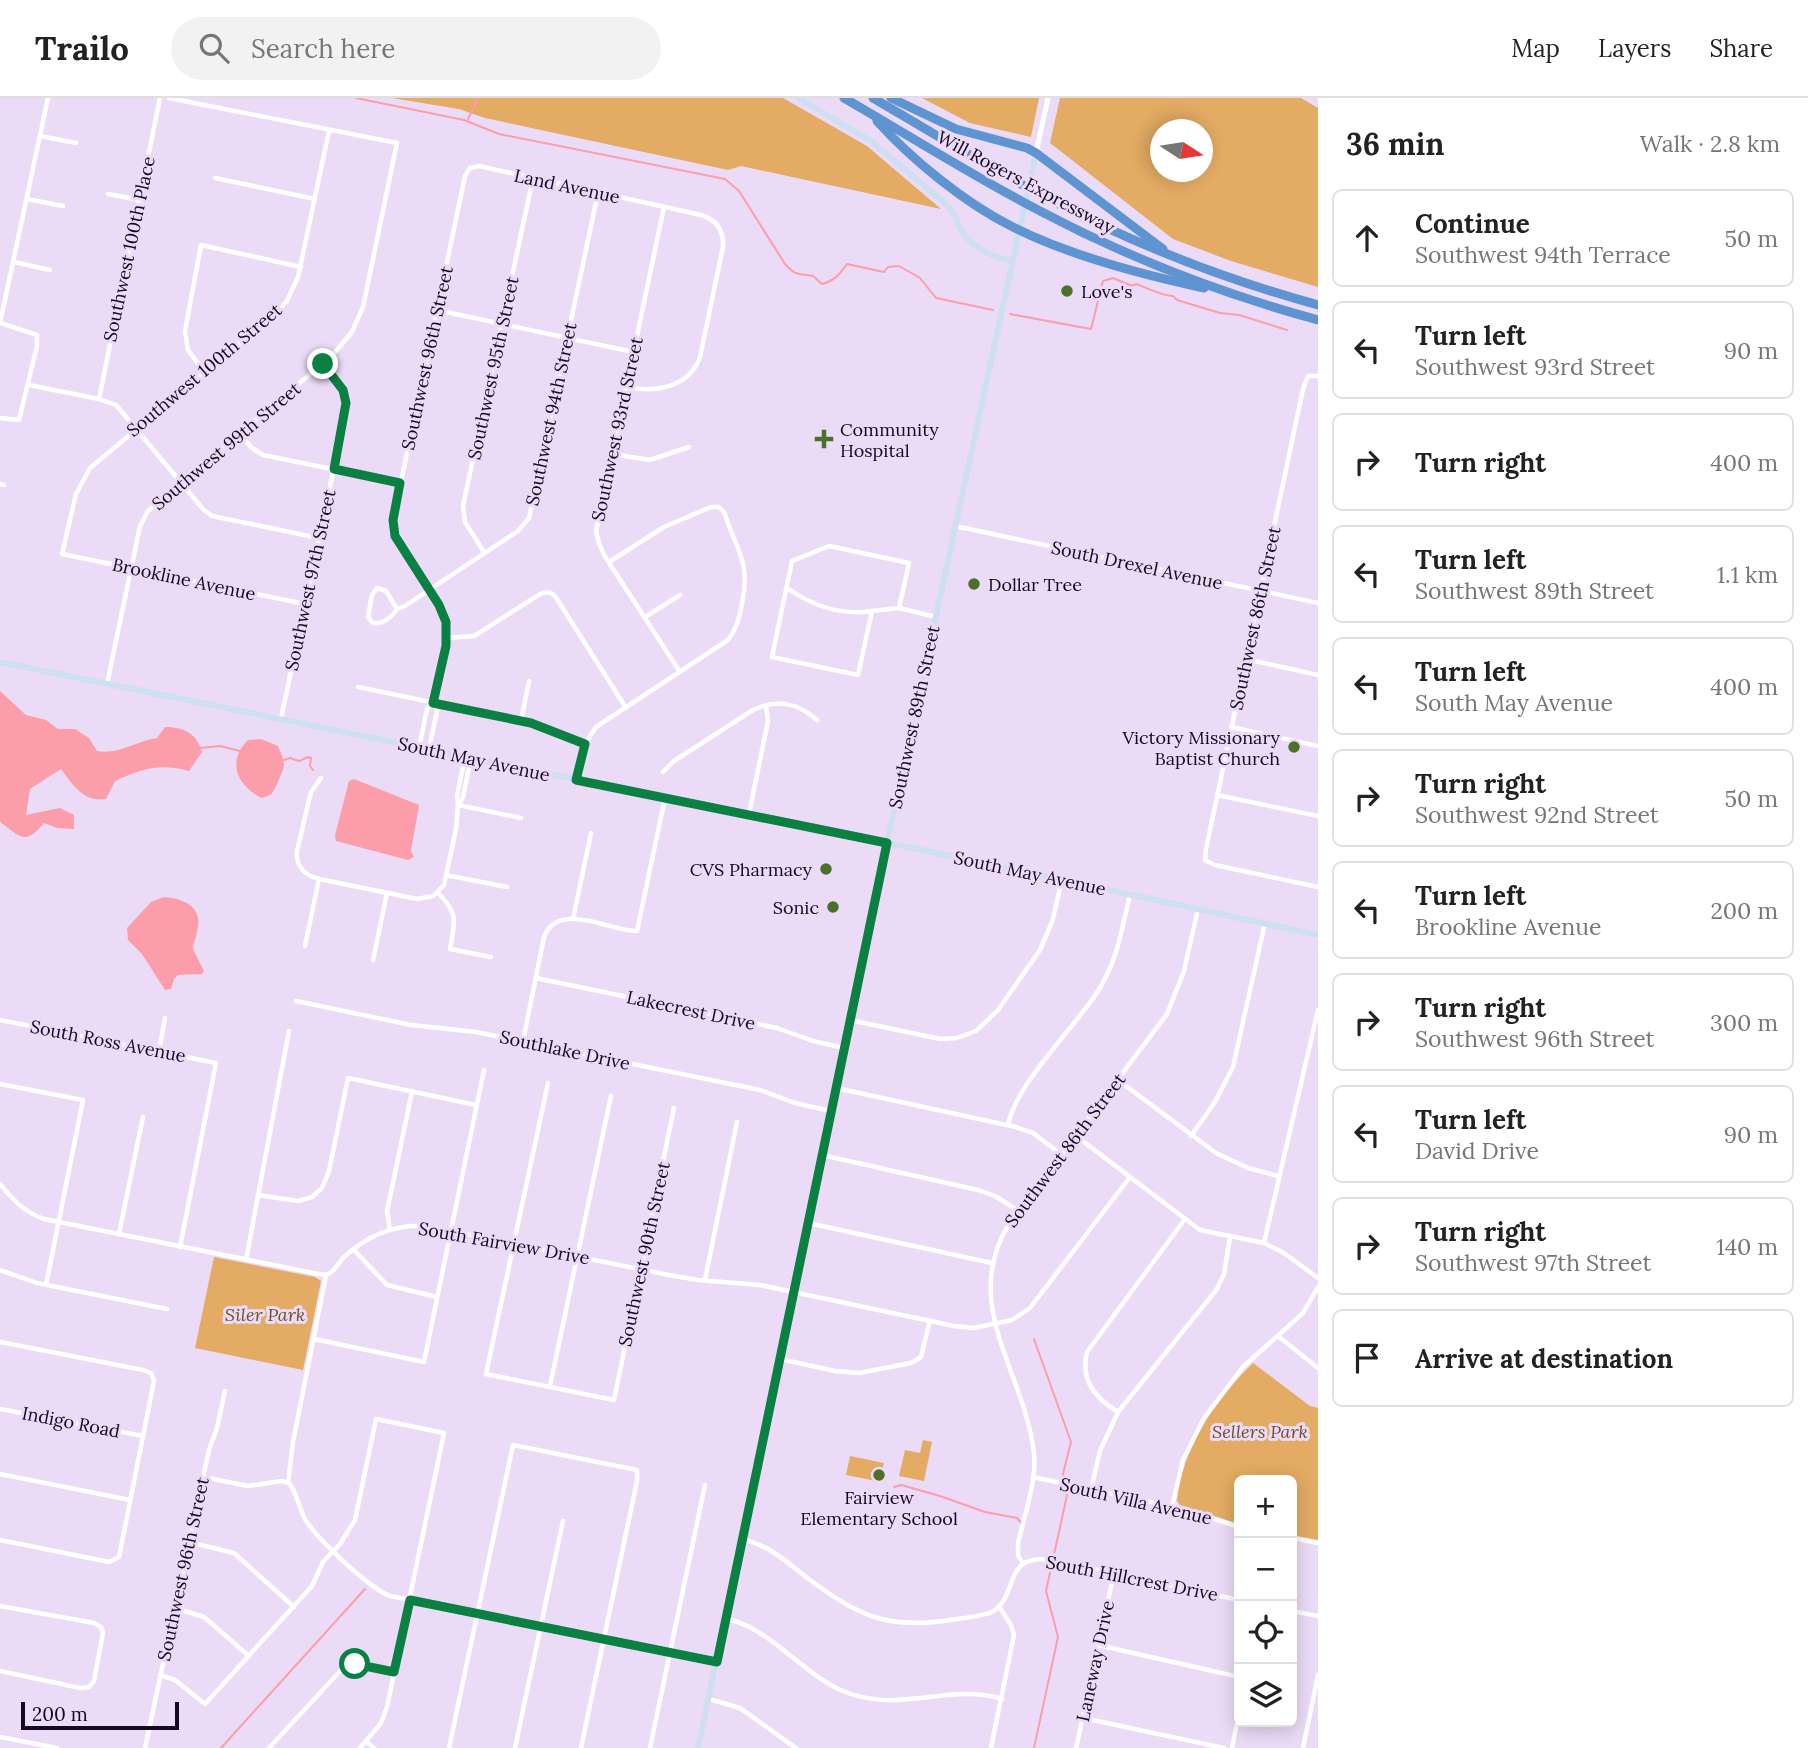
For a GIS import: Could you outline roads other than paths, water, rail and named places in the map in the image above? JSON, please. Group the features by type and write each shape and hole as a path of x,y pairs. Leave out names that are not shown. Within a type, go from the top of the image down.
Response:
{"highway":[{"name":"Will Rogers Expressway","path":"844,98 1007,194 1129,254 1230,293 1318,320"},
{"name":"Will Rogers Expressway","path":"873,98 1045,197 1170,255 1228,277 1318,305"},
{"path":"891,98 956,129 1036,152 1170,255"},
{"path":"870,113 891,136 962,197 1019,230 1165,280 1230,293"}],"main road":[{"path":"797,98 880,147 953,211 966,237 974,245 991,256 1012,261"},
{"name":"Southwest 89th Street","path":"698,1748 887,843 1036,152"},
{"name":"South May Avenue","path":"0,662 1318,934"}],"street":[{"path":"0,418 19,420 37,346 37,335 0,323 48,98"},
{"name":"Southwest 100th Place","path":"99,399 160,98"},
{"path":"169,98 329,131"},
{"name":"Southwest 89th Street","path":"1036,152 1048,98"},
{"name":"Southwest 99th Street","path":"107,684 139,531 145,515 180,481 323,364 345,343 363,307 397,143 329,131"},
{"name":"Southwest 100th Street","path":"62,554 75,498 84,477 101,457 279,310 292,291 301,267 329,131"},
{"path":"40,136 76,144"},
{"name":"Land Avenue","path":"470,168 477,166 706,216 719,226 723,236 723,251 701,352 693,371 681,381 653,390 626,387"},
{"name":"Southwest 96th Street","path":"419,748 427,709 433,703 447,638 444,617 398,543 393,516 465,176 470,168"},
{"path":"215,178 315,199"},
{"name":"Southwest 95th Street","path":"484,552 467,525 463,506 533,178"},
{"name":"Southwest 94th Street","path":"397,609 386,591 377,588 372,595 368,617 373,623 379,624 397,609 522,528 529,518 598,193"},
{"path":"108,194 139,200"},
{"path":"27,199 63,206"},
{"name":"Southwest 93rd Street","path":"664,207 596,527 599,543 609,562 680,672"},
{"path":"204,372 188,350 185,331 201,245 301,267"},
{"path":"14,262 50,270"},
{"path":"437,310 633,352"},
{"name":"Southwest 97th Street","path":"281,719 346,403 343,390 323,364"},
{"name":"Southwest 86th Street","path":"1318,376 1308,376 1303,389 1205,860 1215,865 1318,887"},
{"path":"29,385 116,405 203,509 212,516 319,538"},
{"path":"239,433 260,454 400,483"},
{"path":"611,454 650,460 690,447"},
{"path":"576,780 585,744 596,727 729,640 736,629 746,586 746,567 724,512 719,507 711,507 664,527 609,562"},
{"name":"South Drexel Avenue","path":"956,526 1318,603"},
{"path":"873,611 858,675 772,657 792,561 829,546 909,563 899,608"},
{"name":"Brookline Avenue","path":"62,554 305,604"},
{"path":"787,588 809,603 828,609 857,613 899,608 936,617"},
{"path":"447,638 474,636 541,593 551,593 625,708"},
{"path":"645,617 680,595"},
{"path":"1246,659 1318,675"},
{"path":"521,721 529,681"},
{"path":"358,687 521,721 550,729 585,744"},
{"name":"Southwest 96th Street","path":"429,750 437,711 433,703"},
{"path":"663,772 685,754 753,710 766,705 795,705 817,719"},
{"path":"748,815 768,721 766,705"},
{"path":"1231,727 1318,746"},
{"path":"321,778 311,792 296,853 301,870 319,879 423,900 439,893 446,875 458,805 457,796 468,757"},
{"path":"1217,794 1318,816"},
{"path":"523,1041 547,930 559,920 573,919 637,931 665,798"},
{"path":"458,805 521,818"},
{"path":"573,919 591,833"},
{"path":"446,875 507,887"},
{"path":"306,946 319,879"},
{"path":"850,1020 933,1038 964,1036 976,1031 991,1018 1035,959 1052,922 1062,880"},
{"path":"373,960 387,893"},
{"path":"439,893 452,908 455,919 450,948 491,957"},
{"path":"1008,1125 1016,1099 1092,1000 1105,978 1118,948 1130,895"},
{"name":"Southwest 86th Street","path":"1024,1564 1017,1548 1035,1465 1032,1438 996,1324 989,1289 992,1263 999,1240 1018,1211 1154,1032 1172,1004 1184,971 1198,909"},
{"path":"1191,1136 1220,1094 1233,1067 1265,923"},
{"name":"Lakecrest Drive","path":"536,978 777,1028 813,1041 844,1048"},
{"name":"Southlake Drive","path":"296,1001 424,1027 469,1031 523,1041 760,1090 795,1103 831,1111"},
{"path":"1264,1243 1318,1010"},
{"path":"159,1051 165,1018"},
{"name":"South Ross Avenue","path":"0,1020 215,1063 180,1247"},
{"path":"246,1260 289,1031"},
{"path":"314,1339 424,1362 484,1070"},
{"path":"258,1195 298,1201 312,1197 322,1188 329,1171 348,1079 476,1105"},
{"path":"1118,1080 1191,1136 1235,1164 1278,1176"},
{"path":"548,1083 486,1374 550,1386 611,1096"},
{"path":"0,1084 83,1100 46,1285"},
{"path":"836,1088 1008,1125 1033,1133 1062,1154"},
{"path":"390,1230 386,1214 412,1092"},
{"name":"Southwest 90th Street","path":"550,1386 614,1400 674,1108"},
{"path":"119,1234 143,1116"},
{"path":"705,1280 737,1122"},
{"path":"1076,1136 1203,1232 1264,1243 1284,1253 1318,1278"},
{"path":"822,1155 978,1189 1018,1211"},
{"path":"996,1324 1012,1320 1030,1308 1130,1177"},
{"path":"0,1184 14,1202 27,1212 58,1222 326,1275 292,1448 288,1483"},
{"path":"1118,1412 1100,1400 1088,1384 1085,1369 1087,1352 1185,1219"},
{"path":"807,1223 992,1263"},
{"name":"South Fairview Drive","path":"326,1275 354,1249 373,1236 390,1230 418,1226 640,1269 794,1292 969,1328 996,1324"},
{"path":"1091,1489 1100,1451 1118,1412 1214,1294 1224,1274 1230,1237"},
{"path":"354,1249 387,1285 437,1297"},
{"path":"0,1270 20,1279 167,1309"},
{"path":"1172,1507 1183,1460 1204,1418 1243,1367 1303,1313 1318,1287"},
{"path":"780,1359 835,1371 859,1373 911,1363 921,1357 930,1320"},
{"path":"1278,1336 1318,1368"},
{"path":"0,1342 143,1370 153,1376 154,1384 121,1554 115,1561 0,1540"},
{"name":"Southwest 96th Street","path":"145,1748 203,1477 225,1391"},
{"name":"Indigo Road","path":"0,1409 143,1436"},
{"path":"160,1675 175,1680 205,1704 294,1607 315,1582 323,1562 347,1535 355,1520 376,1419 444,1433 383,1720 360,1748"},
{"path":"449,1748 513,1445 637,1470 637,1481 581,1748"},
{"path":"0,1474 130,1500"},
{"path":"203,1477 245,1486 288,1483 293,1488 297,1503 310,1526 381,1592 717,1662"},
{"name":"South Villa Avenue","path":"1032,1477 1172,1507 1234,1526"},
{"path":"650,1748 705,1485"},
{"path":"515,1748 563,1521"},
{"path":"742,1539 765,1546 842,1604 882,1620 905,1624 930,1623 984,1615 1000,1607 1014,1635 991,1748"},
{"path":"1297,1539 1318,1543"},
{"path":"189,1542 234,1553 294,1607"},
{"name":"South Hillcrest Drive","path":"1000,1607 1011,1579 1024,1564 1044,1559 1234,1599"},
{"name":"Laneway Drive","path":"1076,1748 1114,1573"},
{"path":"0,1605 94,1623 101,1627 103,1637 94,1681 89,1687 80,1688 0,1671"},
{"path":"175,1608 204,1617 249,1656"},
{"path":"1297,1612 1318,1616"},
{"path":"726,1619 745,1624 826,1683 863,1697 900,1701 976,1693 1002,1699"},
{"path":"1098,1645 1234,1676"},
{"path":"269,1748 343,1668 359,1665 394,1672"},
{"path":"1303,1748 1318,1675"},
{"path":"709,1699 740,1708 796,1748"},
{"path":"1083,1718 1224,1748"},
{"path":"1232,1748 1236,1727"},
{"path":"0,1737 57,1748"},
{"path":"366,1741 374,1748"}],"waterway":[{"path":"356,98 464,120 499,134 725,179 739,191 785,264 795,273 813,276 822,284 836,277 847,264 884,272 888,267 899,266 920,278 936,298 993,310"},
{"path":"468,119 478,98"},
{"path":"1010,314 1091,329 1103,281 1113,278 1220,313 1239,315 1287,330"},
{"path":"201,748 220,746 240,751"},
{"path":"284,760 290,758 299,761 311,758 310,766 313,770"},
{"path":"1034,1339 1071,1442 1063,1474 1064,1481"},
{"path":"894,1487 901,1485 985,1512 1017,1518 1022,1524"},
{"path":"1034,1748 1058,1637 1046,1591 1067,1495 1065,1486"},
{"path":"221,1748 365,1589"}],"place":[{"name":"Love's","path":"1067,291"},
{"name":"Community Hospital","path":"824,439"},
{"name":"Dollar Tree","path":"974,584"},
{"name":"Victory Missionary Baptist Church","path":"1294,747"},
{"name":"CVS Pharmacy","path":"826,869"},
{"name":"Sonic","path":"833,907"},
{"name":"Fairview Elementary School","path":"879,1475"}],"park label":[{"name":"Siler Park","path":"265,1314"},
{"name":"Sellers Park","path":"1260,1431"}]}
